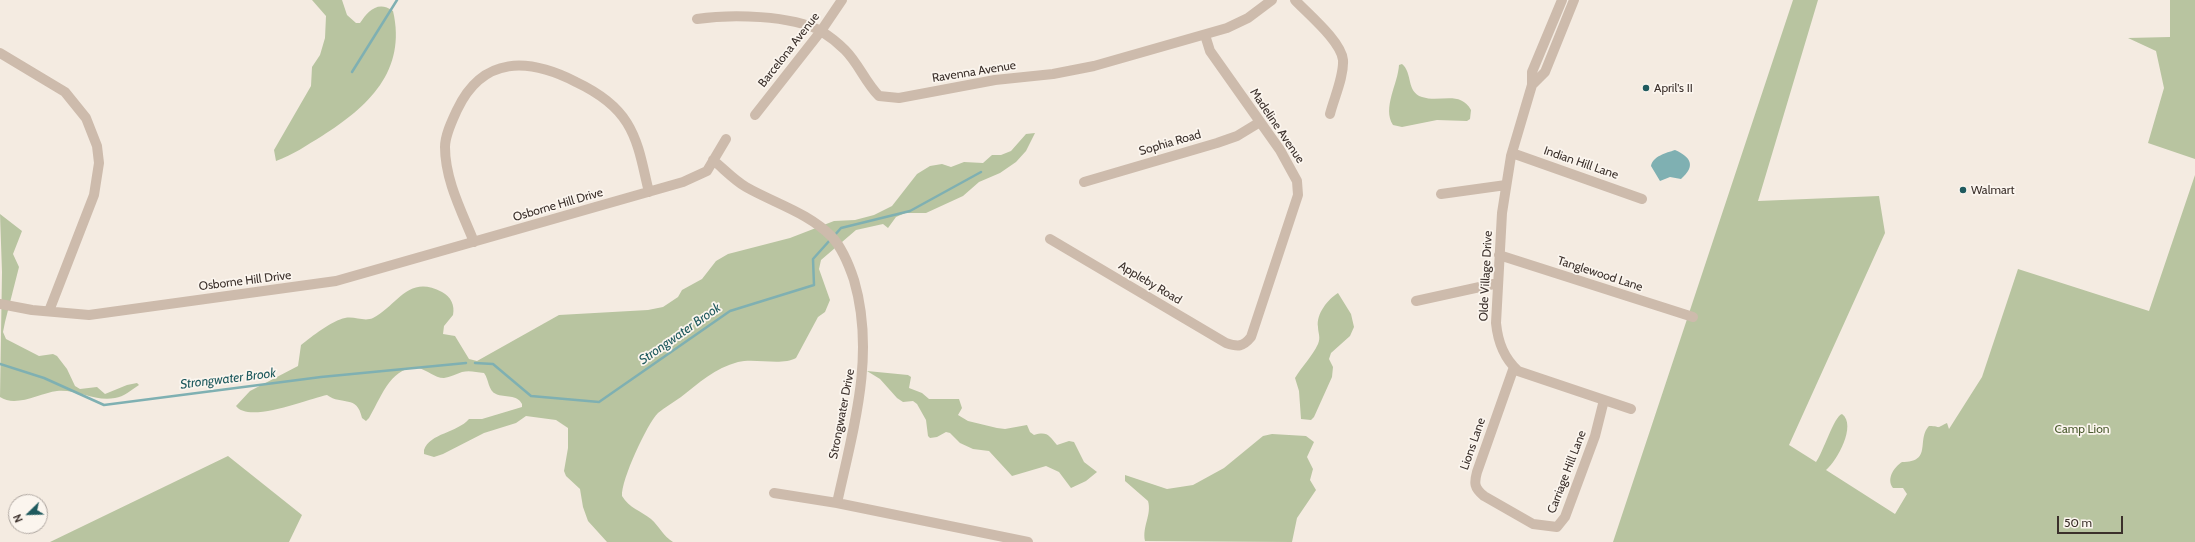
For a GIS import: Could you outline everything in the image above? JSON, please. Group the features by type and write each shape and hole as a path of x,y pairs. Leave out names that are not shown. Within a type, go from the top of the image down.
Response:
{"street":[{"name":"Barcelona Avenue","path":"755,115 821,31 842,0"},
{"name":"Ravenna Avenue","path":"698,19 725,17 776,20 802,24 821,31 854,60 873,90 879,96 899,98 994,80 1069,71 1205,35 1243,21 1258,12 1272,0"},
{"path":"1295,0 1331,37 1341,52 1342,67 1330,114"},
{"name":"Olde Village Drive","path":"1562,0 1532,72 1532,85 1512,153 1506,185 1499,255 1497,336 1507,359 1514,367 1525,374 1631,409"},
{"name":"Olde Village Drive","path":"1532,85 1545,72 1574,0"},
{"name":"Madeline Avenue","path":"1205,35 1210,51 1260,122 1293,172 1297,181 1298,195 1256,328 1246,344 1239,347"},
{"path":"0,53 65,92 86,118 97,146 99,163 94,195 49,311"},
{"path":"474,242 447,170 445,146 451,124 462,100 478,79 501,67 527,64 554,71 585,86 609,102 627,122 638,147 648,192"},
{"name":"Sophia Road","path":"1084,182 1230,138 1248,131 1260,122"},
{"name":"Osborne Hill Drive","path":"0,304 18,308 89,315 305,287 336,281 683,182 707,171 726,139"},
{"name":"Indian Hill Lane","path":"1512,153 1642,198"},
{"name":"Strongwater Drive","path":"713,160 745,186 818,226 832,238 848,261 858,294 863,328 864,368 858,411 837,503"},
{"path":"1441,194 1506,185"},
{"name":"Appleby Road","path":"1050,239 1226,344 1239,347"},
{"name":"Tanglewood Lane","path":"1499,255 1693,317"},
{"path":"1416,301 1498,283"},
{"name":"Lions Lane","path":"1514,367 1477,472 1475,486 1484,496 1533,524"},
{"name":"Carriage Hill Lane","path":"1533,524 1557,527 1565,517 1595,436 1604,400"},
{"path":"774,493 837,503 1028,542"}],"green space":[{"path":"312,0 342,0 347,15 356,23 360,23 374,8 383,7 393,11 396,32 394,52 389,69 380,85 368,100 354,113 322,136 288,156 276,161 274,150 311,86 312,67 320,55 325,38 326,16"},
{"name":"Camp Lion","path":"1793,0 1818,0 1758,201 1879,196 1885,233 1789,445 1816,462 1832,428 1839,416 1842,414 1846,419 1847,426 1844,443 1835,459 1826,470 1895,514 1907,494 1903,488 1893,488 1891,485 1890,481 1894,470 1902,462 1912,461 1921,454 1925,432 1929,426 1939,427 1947,423 1949,429 1982,377 2018,269 2149,311 2195,175 2195,542 1613,542"},
{"path":"2170,0 2195,0 2195,159 2148,143 2164,88 2156,51 2128,38 2170,37"},
{"path":"1402,64 1408,72 1412,87 1417,95 1436,99 1449,98 1461,100 1471,110 1470,119 1467,121 1437,120 1402,127 1393,125 1389,111 1390,104 1399,65"},
{"path":"1035,133 1026,151 1016,162 1000,173 979,182 963,196 926,213 905,213 896,217 888,228 883,224 856,230 821,260 819,269 830,300 825,312 818,317 796,358 776,362 745,361 722,368 708,376 658,413 648,428 630,466 622,496 632,506 651,519 673,542 607,542 588,521 583,507 580,489 566,476 564,471 568,448 568,428 556,420 526,416 516,423 484,433 443,454 434,457 424,454 427,444 432,440 464,424 469,419 482,419 522,407 520,401 514,397 499,395 493,392 484,373 465,371 440,378 418,368 400,372 382,393 366,421 362,418 357,406 353,403 338,400 327,395 266,411 243,411 236,406 250,391 298,366 301,345 322,329 340,319 373,318 404,293 412,289 430,287 448,296 453,305 453,315 444,326 443,334 455,336 469,359 477,361 559,315 648,310 663,307 678,297 682,290 702,279 716,261 728,254 790,238 834,221 855,220 874,215 892,206 917,174 930,166 942,164 951,167 964,162 983,163 992,155 1001,155 1011,151 1026,134"},
{"path":"0,214 22,231 13,254 19,267 3,332 6,339 39,356 53,354 57,356 67,369 75,386 80,389 97,387 105,394 127,385 137,383 139,385 121,396 108,399 64,391 50,392 28,399 13,401 0,397 2,272"},
{"path":"1338,293 1351,314 1354,327 1350,336 1331,353 1329,359 1333,367 1332,377 1314,417 1311,420 1301,419 1299,391 1295,378 1319,342 1318,322 1321,312 1330,299"},
{"path":"867,371 908,375 911,377 909,388 922,393 929,399 959,399 962,408 958,415 968,421 1005,429 1027,425 1030,432 1034,435 1048,435 1057,445 1069,441 1074,442 1084,462 1097,472 1086,481 1071,488 1059,472 1046,466 1012,476 989,451 973,449 960,443 950,433 946,432 937,437 930,438 928,436 926,420 917,404 913,401 903,402 897,398 880,379"},
{"path":"1272,434 1306,436 1314,442 1307,457 1313,469 1310,480 1316,490 1297,518 1292,542 1145,541 1144,536 1149,511 1148,501 1125,481 1125,475 1167,489 1193,485 1224,468 1263,436"},
{"path":"228,456 302,515 289,542 50,542"}],"water":[{"path":"1675,150 1688,159 1690,162 1689,170 1681,179 1670,177 1660,181 1651,166 1652,163 1660,155"}],"waterway":[{"path":"352,72 397,0"},
{"name":"Strongwater Brook","path":"834,236 841,228 910,211 981,172"},
{"name":"Strongwater Brook","path":"475,363 493,364 531,396 599,402 730,311 814,285 813,259 830,240"},
{"name":"Strongwater Brook","path":"0,364 44,378 104,405 321,377 466,363"}],"place":[{"name":"April's II","path":"1646,88"},
{"name":"Walmart","path":"1963,190"}]}
